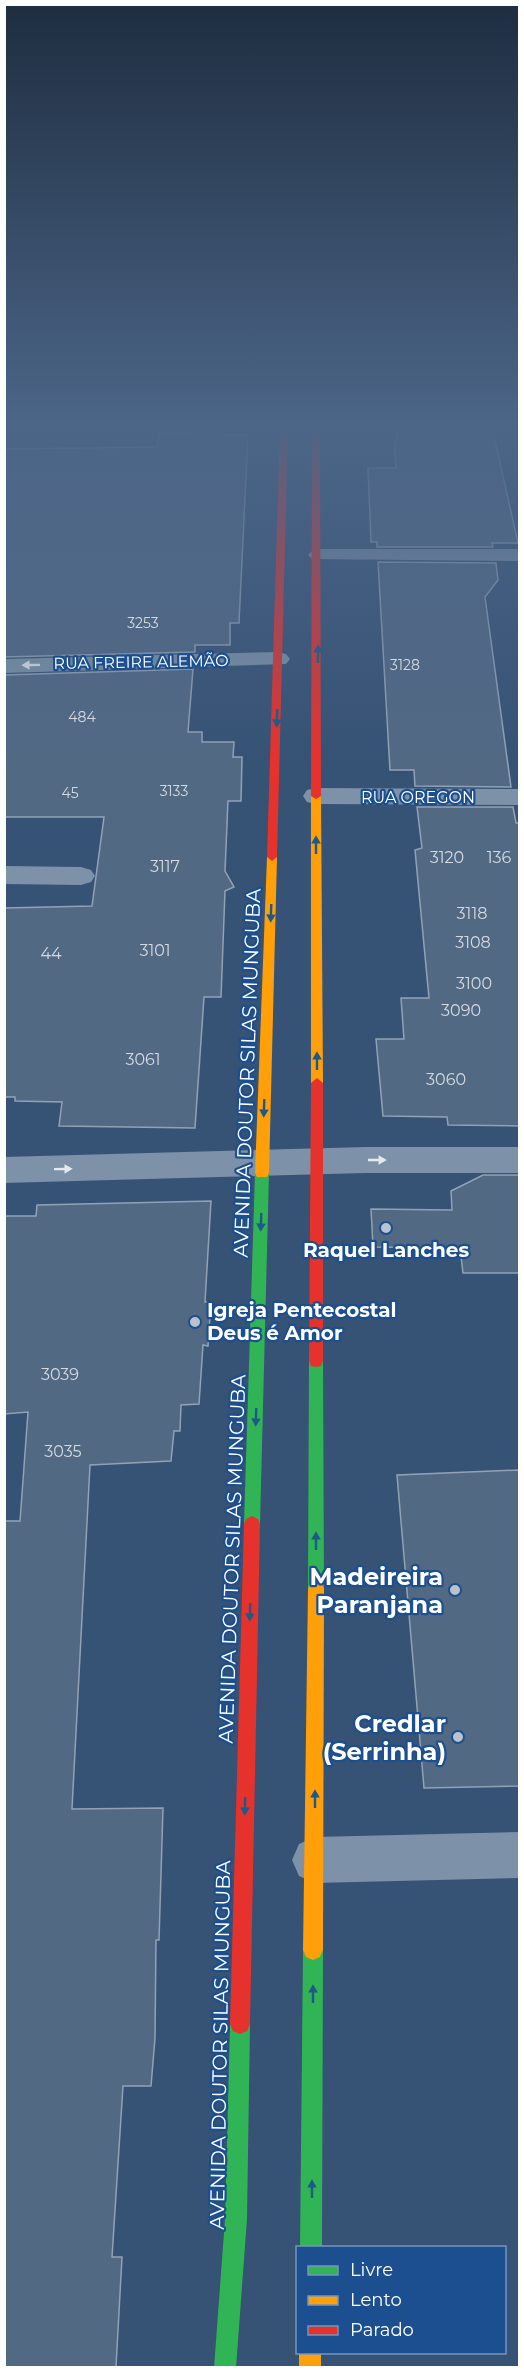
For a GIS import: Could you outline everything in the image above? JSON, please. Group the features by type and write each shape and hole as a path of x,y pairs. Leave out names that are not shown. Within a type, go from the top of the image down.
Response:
{"main road":[{"name":"AVENIDA DOUTOR SILAS MUNGUBA","path":"225,2367 236,2219 282,538"},
{"path":"311,2246 315,1860 318,1162 316,796 319,538"}],"street":[{"path":"319,555 519,555"},
{"name":"RUA FREIRE ALEMÃO","path":"4,666 279,659"},
{"name":"RUA OREGON","path":"316,796 519,797"},
{"path":"4,875 81,876"},
{"path":"4,1170 263,1163 519,1160"},
{"path":"315,1860 519,1855"}],"building":[{"path":"4,538 243,538 239,623 230,623 230,645 195,645 195,652 4,657"},
{"path":"371,538 517,538 518,543 492,543 493,547 377,547 377,542 371,542"},
{"path":"378,562 496,563 498,580 485,597 511,787 415,786 414,770 390,770"},
{"path":"193,669 188,732 202,732 202,742 234,742 233,757 242,757 241,801 228,801 225,871 234,887 225,891 221,997 204,997 195,1128 59,1126 62,1102 15,1101 15,1097 4,1097 4,908 92,906 104,817 4,817 4,675"},
{"path":"417,807 513,807 516,823 519,823 519,1126 448,1125 447,1117 383,1116 376,1039 404,1039 401,998 429,998 415,850 422,848"},
{"path":"483,1175 519,1175 519,1273 463,1273 460,1248 373,1247 371,1209 452,1210 451,1191"},
{"path":"211,1201 205,1302 211,1302 208,1346 203,1345 199,1404 181,1405 180,1431 174,1431 171,1461 90,1465 72,1809 163,1808 159,1940 156,1940 155,2038 151,2086 123,2086 112,2257 122,2257 116,2367 4,2367 4,1521 20,1521 28,1412 4,1414 4,1216 36,1216 37,1205"},
{"path":"519,1470 519,1786 424,1788 397,1475"}],"traffic: fast":[{"path":"252,1524 262,1173"},
{"path":"316,1361 316,1589"},
{"path":"311,2246 313,1950"},
{"path":"225,2368 236,2219 240,2024"}],"traffic: slow":[{"path":"316,796 317,1083"},
{"path":"262,1173 272,857"},
{"path":"313,1950 316,1589"},
{"path":"310,2354 310,2368"}],"traffic: jam":[{"path":"272,857 281,538"},
{"path":"316,538 316,796"},
{"path":"316,1361 317,1083"},
{"path":"240,2024 252,1524"}],"place":[{"name":"Raquel Lanches","path":"386,1228"},
{"name":"Igreja Pentecostal Deus é Amor","path":"195,1322"},
{"name":"Madeireira Paranjana","path":"455,1590"},
{"name":"Credlar (Serrinha)","path":"458,1737"}]}
